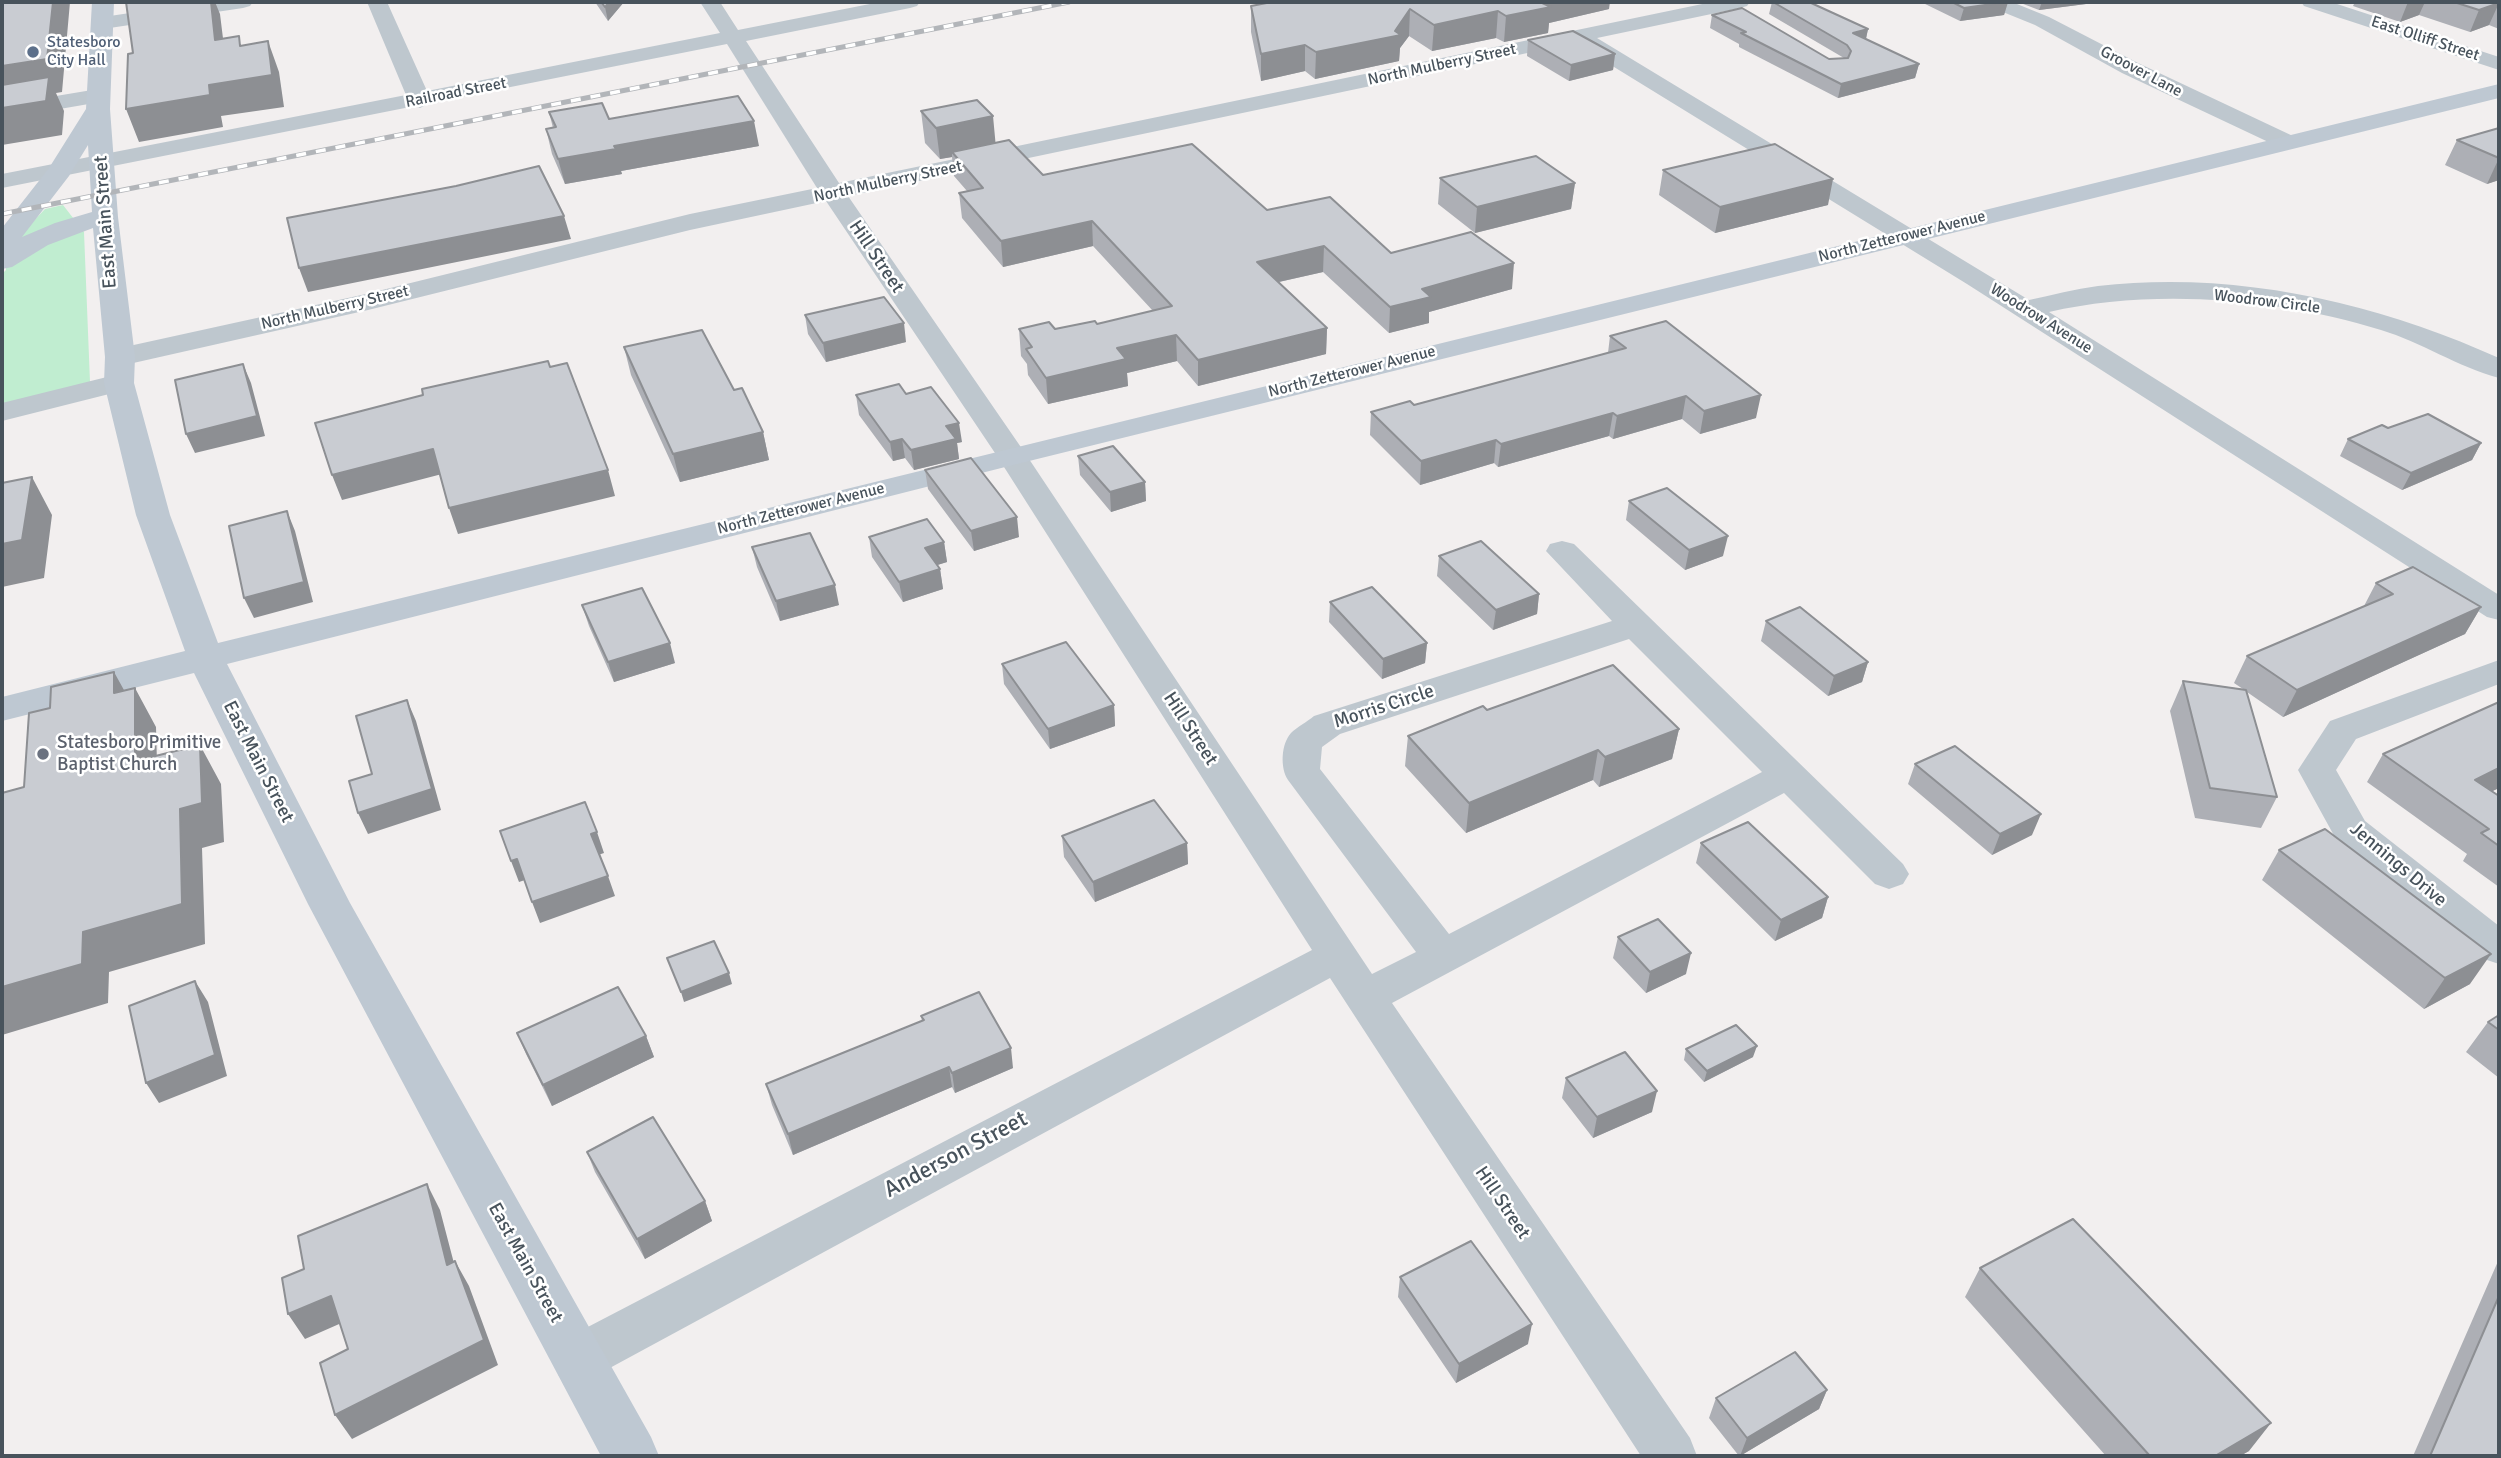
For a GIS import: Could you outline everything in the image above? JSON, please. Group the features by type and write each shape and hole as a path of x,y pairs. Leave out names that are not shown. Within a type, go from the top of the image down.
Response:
{"street":[{"path":"103,13 243,2"},
{"path":"377,2 420,101"},
{"name":"Hill Street","path":"710,2 833,193 1012,456 1364,998 1671,1456"},
{"name":"Railroad Street","path":"2,181 61,172 910,2"},
{"name":"Groover Lane","path":"1995,2 2042,21 2130,68 2287,142"},
{"name":"East Olliff Street","path":"2311,2 2499,64"},
{"name":"North Mulberry Street","path":"2,412 120,370 566,251 1578,36 1740,7"},
{"name":"East Main Street","path":"103,13 98,103 105,217 120,370 153,516 206,659 329,904 631,1456"},
{"name":"Woodrow Avenue","path":"1578,36 2026,310 2499,610"},
{"name":"North Zetterower Avenue","path":"2,709 1012,456 2499,91"},
{"path":"2,112 98,103"},
{"path":"2,244 61,172 98,103"},
{"path":"2,261 44,237 105,217 61,172"},
{"name":"Woodrow Circle","path":"2026,310 2098,294 2144,291 2322,307 2391,324 2499,369"},
{"path":"1562,551 1889,874"},
{"name":"Morris Circle","path":"1442,955 1301,771 1304,742 1327,725 1635,625"},
{"name":"Jennings Drive","path":"2499,671 2343,730 2317,770 2351,831 2499,948"},
{"path":"1364,998 1787,775"},
{"name":"Anderson Street","path":"577,1359 993,1136 1338,956"}],"green space":[{"path":"63,205 84,232 90,382 81,388 2,405 2,274 6,270 6,250 45,209"}],"building":[{"path":"2,2 53,2 47,59 2,66"},
{"path":"126,2 211,2 215,40 239,36 240,46 268,41 272,75 209,85 210,95 126,109 128,54 133,53"},
{"path":"1272,2 1540,2 1551,7 1506,16 1498,11 1434,25 1410,9 1395,31 1401,35 1316,52 1305,45 1261,54 1251,6"},
{"path":"1773,2 1809,2 1868,29 1853,33 1919,64 1841,84 1741,33 1746,32 1712,15 1742,8 1829,59 1848,58 1851,51 1847,45"},
{"path":"1952,2 2006,2 1964,8"},
{"path":"2454,2 2499,2 2499,3 2479,10"},
{"path":"1573,31 1615,54 1571,65 1528,40"},
{"path":"49,77 46,101 2,108 2,85"},
{"path":"738,96 754,121 614,146 616,149 558,159 546,129 556,127 549,112 602,103 609,119"},
{"path":"977,100 993,116 936,128 921,111"},
{"path":"2499,128 2499,158 2457,140"},
{"path":"1009,140 1043,175 1192,144 1267,210 1330,197 1391,253 1471,232 1514,263 1422,289 1431,297 1390,307 1324,246 1257,262 1327,328 1198,360 1176,335 1117,348 1126,359 1046,378 1026,349 1032,347 1019,329 1049,322 1055,329 1095,321 1097,324 1172,306 1092,221 1001,241 959,193 983,188 952,152"},
{"path":"1775,144 1833,179 1720,207 1663,170"},
{"path":"1536,156 1575,183 1477,207 1440,178"},
{"path":"539,166 564,216 299,268 287,218 456,186"},
{"path":"884,297 904,323 823,343 805,315"},
{"path":"1666,321 1761,395 1704,411 1686,396 1617,416 1613,413 1501,444 1496,440 1421,461 1371,412 1410,401 1414,405 1626,348 1610,336"},
{"path":"702,330 734,390 742,388 763,432 673,454 624,347"},
{"path":"548,361 550,367 567,363 608,470 449,508 433,449 332,475 315,423 423,395 422,389"},
{"path":"243,364 257,416 186,434 175,380"},
{"path":"899,384 906,394 931,387 959,423 946,426 956,439 911,450 902,439 890,442 856,395"},
{"path":"2428,414 2481,443 2411,473 2348,439 2382,425 2388,428"},
{"path":"1113,446 1145,482 1110,492 1078,456"},
{"path":"971,458 1017,517 971,531 925,470"},
{"path":"32,477 22,540 2,544 2,483"},
{"path":"1667,488 1728,536 1689,550 1629,501"},
{"path":"287,511 304,582 244,598 229,526"},
{"path":"927,519 944,542 925,548 940,569 899,582 869,537"},
{"path":"810,533 835,585 776,601 752,547"},
{"path":"1481,541 1539,594 1496,610 1439,556"},
{"path":"2413,567 2481,607 2297,690 2247,656 2393,594 2376,583"},
{"path":"1372,587 1427,643 1383,659 1330,602"},
{"path":"642,588 670,643 608,662 582,605"},
{"path":"1800,607 1868,662 1834,676 1766,621"},
{"path":"1066,642 1114,705 1048,729 1002,664"},
{"path":"1613,665 1679,729 1605,757 1598,750 1469,803 1408,736 1483,706 1487,710"},
{"path":"114,672 114,693 135,688 135,761 200,745 202,803 180,809 182,904 83,932 82,964 2,987 2,793 24,787 29,713 50,708 51,687"},
{"path":"2183,681 2246,690 2277,797 2210,788"},
{"path":"407,700 432,789 358,813 349,781 372,774 356,716"},
{"path":"2499,702 2499,768 2475,780 2499,796 2499,846 2481,833 2489,829 2383,754"},
{"path":"1955,746 2041,814 2000,834 1915,764"},
{"path":"1154,800 1187,843 1093,882 1062,836"},
{"path":"585,802 597,832 591,834 608,876 532,902 517,859 511,861 500,831"},
{"path":"1748,822 1828,897 1781,920 1701,843"},
{"path":"2325,829 2491,954 2445,978 2279,850"},
{"path":"1658,919 1691,953 1650,972 1618,937"},
{"path":"714,941 729,973 681,992 667,958"},
{"path":"195,981 215,1055 146,1083 129,1006"},
{"path":"618,987 646,1036 543,1085 517,1033"},
{"path":"979,992 1011,1048 952,1073 949,1067 788,1134 766,1084 924,1020 921,1016"},
{"path":"2499,1015 2499,1030 2488,1022"},
{"path":"1736,1025 1757,1046 1707,1071 1686,1049"},
{"path":"1625,1052 1657,1091 1597,1117 1566,1078"},
{"path":"653,1117 705,1201 637,1239 587,1152"},
{"path":"427,1184 447,1265 455,1261 484,1340 335,1415 320,1363 348,1349 331,1296 288,1314 282,1278 304,1269 298,1236"},
{"path":"2073,1219 2271,1423 2215,1456 2150,1456 1980,1268"},
{"path":"1471,1241 1532,1324 1459,1364 1400,1277"},
{"path":"2499,1296 2499,1456 2430,1456"},
{"path":"1795,1352 1827,1390 1747,1438 1716,1398"}],"railway":[{"path":"2,214 1069,2"}],"place":[{"name":"Statesboro City Hall","path":"33,52"},
{"name":"Statesboro Primitive Baptist Church","path":"43,754"}]}
